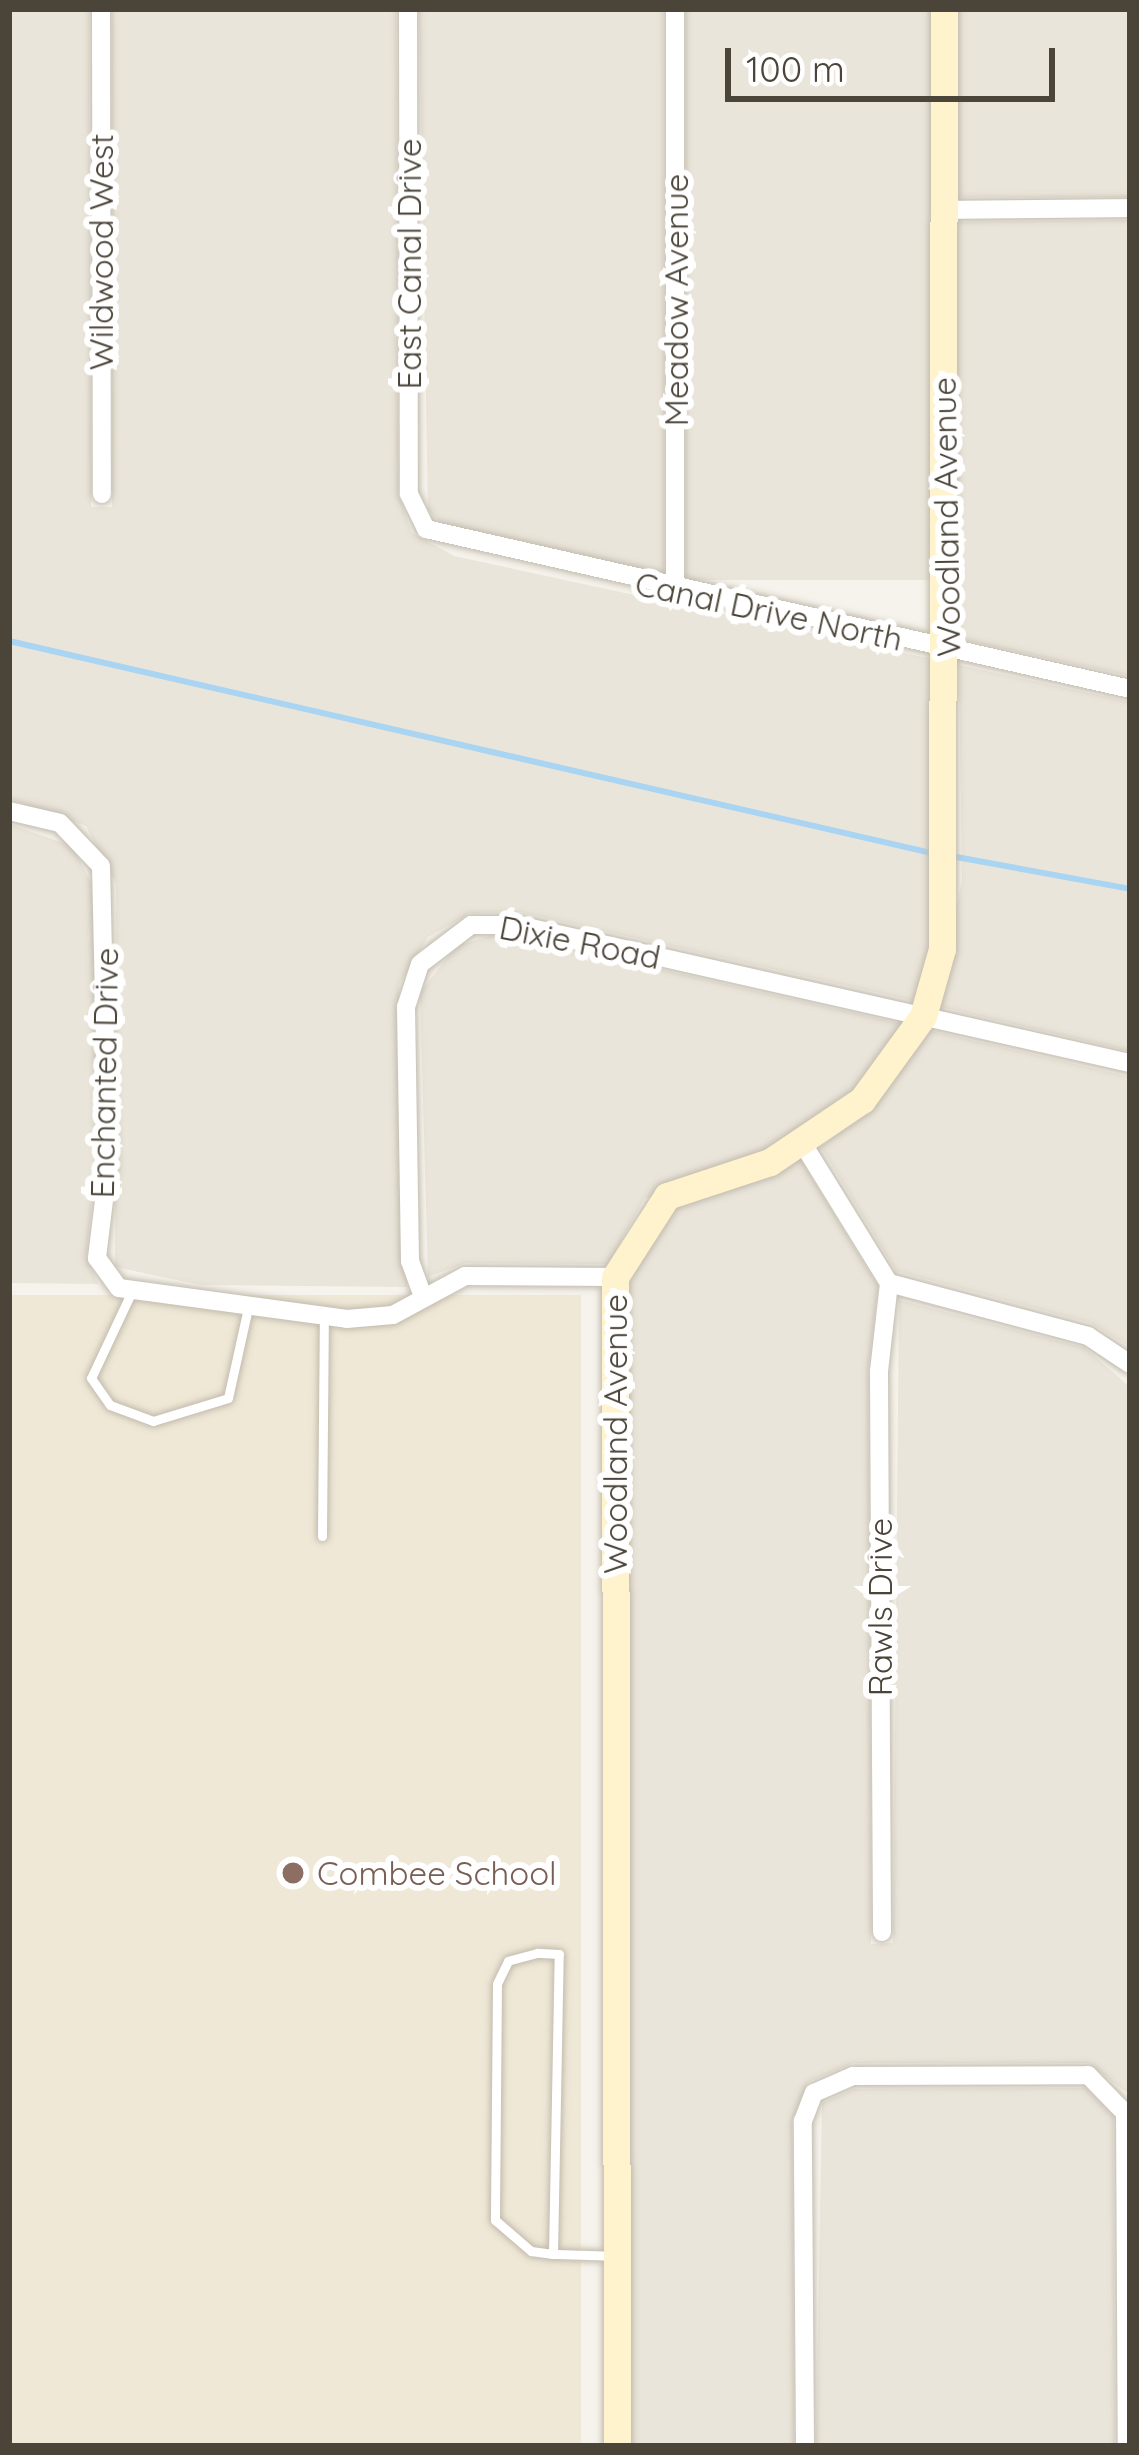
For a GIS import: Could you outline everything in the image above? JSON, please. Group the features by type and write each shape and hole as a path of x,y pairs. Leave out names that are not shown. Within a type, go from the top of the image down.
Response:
{"street":[{"name":"Wildwood West","path":"101,9 102,494"},
{"name":"East Canal Drive","path":"408,9 409,494 418,517"},
{"name":"Meadow Avenue","path":"675,9 675,590"},
{"name":"Woodland Avenue","path":"617,2446 616,1277 667,1196 803,1144 862,1100 922,1016 950,857 944,9"},
{"path":"944,209 1130,208"},
{"name":"Canal Drive North","path":"418,517 439,538 1130,689"},
{"name":"Enchanted Drive","path":"9,811 60,823 100,866 108,1168 97,1258 132,1291"},
{"name":"Dixie Road","path":"422,1294 410,1261 406,1007 420,964 451,934 518,925 1130,1063"},
{"path":"803,1144 889,1283 1088,1336 1130,1364"},
{"path":"132,1291 247,1312 324,1319 393,1315 422,1294 465,1276 616,1277"},
{"name":"Rawls Drive","path":"882,1932 879,1371 889,1283"},
{"path":"805,2446 805,2108 834,2079 1088,2075 1118,2096 1127,2446"}],"lane":[{"path":"132,1291 91,1378 110,1405 153,1421 228,1398 247,1312"},
{"path":"322,1536 324,1319"},
{"path":"553,2254 560,1954 537,1953 508,1961 496,1984 494,2206 501,2234 553,2254 616,2256"}],"shaded area":[{"path":"9,9 89,9 91,507 112,507 112,9 396,9 398,494 412,533 454,556 936,660 931,946 915,1001 520,912 470,913 428,937 399,984 407,1287 201,1285 115,1267 116,884 86,826 9,798"},
{"path":"419,9 663,9 664,575 444,526 428,510"},
{"path":"686,9 932,9 932,580 686,580"},
{"path":"955,9 1130,9 1130,197 955,197"},
{"path":"1130,220 1130,676 959,639 954,260 955,222"},
{"path":"959,665 1130,702 1130,1051 937,1006 962,881"},
{"path":"9,824 72,846 93,886 96,1167 86,1257 98,1284 9,1283"},
{"path":"493,935 902,1024 854,1091 766,1150 644,1199 608,1264 465,1263 428,1277 420,993 456,946"},
{"path":"927,1030 1130,1077 1130,1347 1091,1323 896,1271 821,1147 870,1108"},
{"path":"800,1159 878,1286 868,1371 871,1944 893,1943 899,1300 1085,1348 1130,1387 1130,2095 1088,2063 853,2063 808,2082 792,2120 794,2446 629,2446 627,1279 672,1208"},
{"name":"Combee School","path":"9,1295 581,1295 581,2446 9,2446"},
{"path":"1086,2088 1113,2116 1115,2446 816,2446 822,2103 854,2089"}],"waterway":[{"path":"9,641 932,853"},
{"path":"951,856 1130,889"}],"place":[{"name":"Combee School","path":"293,1873"}]}
